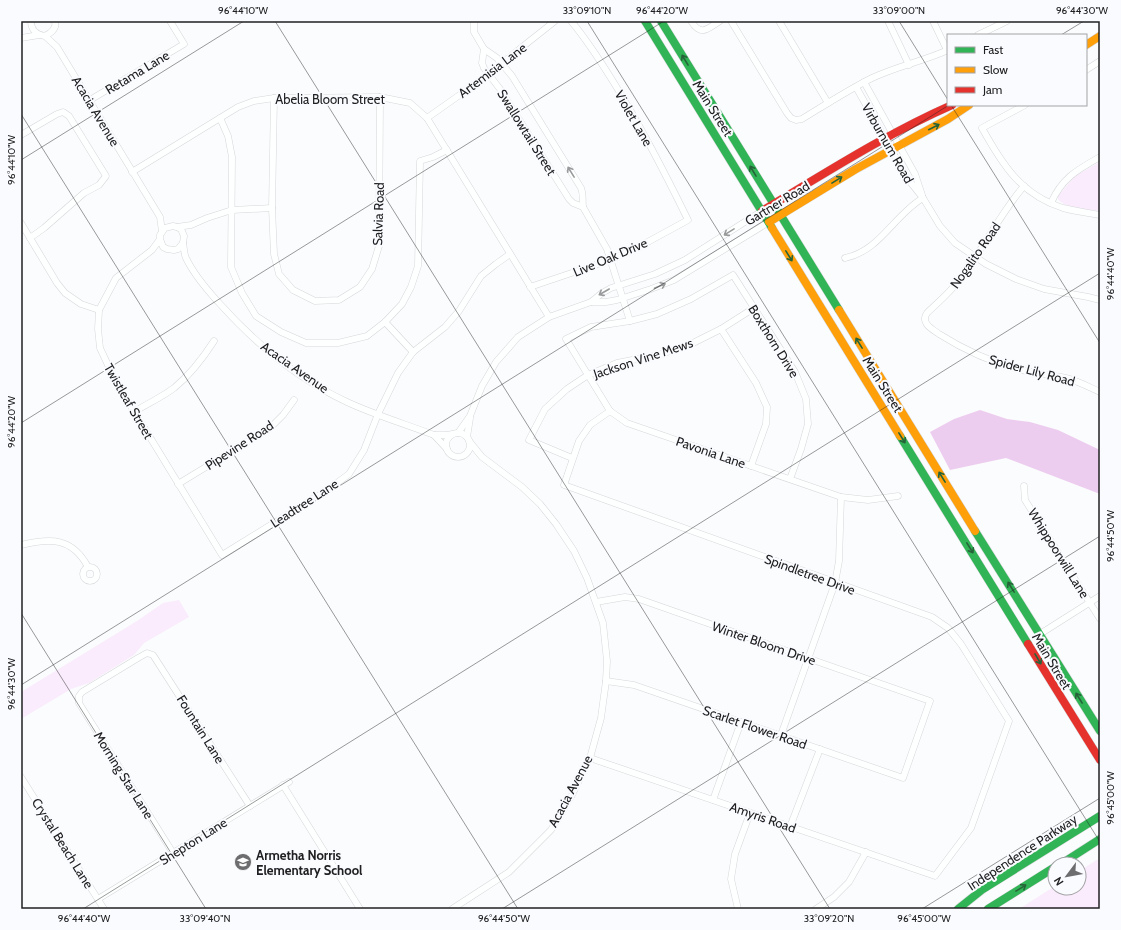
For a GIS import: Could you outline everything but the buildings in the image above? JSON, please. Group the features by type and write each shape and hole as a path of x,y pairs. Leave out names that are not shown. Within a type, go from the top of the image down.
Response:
{"main road":[{"name":"Main Street","path":"645,21 1100,760"},
{"name":"Main Street","path":"661,21 780,216 1100,731"},
{"path":"1087,44 1100,36"},
{"name":"Gartner Road","path":"762,212 884,138 936,111 949,106"},
{"name":"Gartner Road","path":"769,222 846,175 948,119 968,106"},
{"name":"Independence Parkway","path":"958,909 984,889 1100,816"},
{"path":"1074,856 1100,840"},
{"path":"988,909 1047,873"}],"street":[{"name":"Retama Lane","path":"90,100 184,44 170,21"},
{"name":"Swallowtail Street","path":"474,21 474,32 484,49 494,56 512,76 581,188 584,194 582,200 583,207 607,248 630,321"},
{"name":"Artemisia Lane","path":"427,118 501,64 555,21"},
{"name":"Violet Lane","path":"571,21 583,35 626,103 654,152 688,220"},
{"path":"691,21 696,29 704,31 720,21"},
{"path":"731,21 787,113 794,120 802,119 864,82 947,50 933,21"},
{"path":"779,21 828,103"},
{"path":"888,21 909,65"},
{"path":"980,34 1007,21"},
{"path":"31,22 33,30 57,47"},
{"path":"21,38 31,22"},
{"path":"21,38 42,36 56,24"},
{"path":"56,24 57,47"},
{"name":"Acacia Avenue","path":"57,47 160,217 162,231"},
{"name":"Swallowtail Street","path":"484,49 482,63 484,68 500,89 569,199 583,207"},
{"path":"1087,69 1100,62"},
{"name":"Virburnum Road","path":"864,82 915,174 923,198 934,218 961,248 998,271 1025,283 1100,300"},
{"name":"Virburnum Road","path":"856,87 906,178 923,198"},
{"name":"Abelia Bloom Street","path":"132,172 238,107 254,101 274,98 380,97 410,103 427,118 549,317"},
{"name":"Salvia Road","path":"274,98 272,208 274,254 279,274 293,290 315,301 339,300 360,287 372,269 379,246 380,97"},
{"path":"1023,106 982,128 1002,164 1011,175 1037,196 1052,203 1074,210 1100,215"},
{"path":"21,135 63,112 69,116 106,176 99,185 84,193 44,228 30,238"},
{"path":"220,118 228,136 232,157 232,267 242,293 256,316 281,332 306,343 338,343 367,336 385,322 402,304 411,287 418,266 420,161 433,157 447,150"},
{"path":"1052,203 1058,190 1070,176 1077,170 1100,157"},
{"name":"Nogalito Road","path":"925,322 925,316 951,290 975,257 1012,200 1024,186"},
{"path":"845,258 859,254 873,246 907,210 923,198"},
{"path":"167,249 161,244 160,239 162,231 168,226 192,226 206,218 232,210 272,208"},
{"name":"Gartner Road","path":"470,416 482,386 496,362 518,337 549,317 591,302 602,293 655,274 685,260 762,212"},
{"name":"Acacia Avenue","path":"160,217 175,226"},
{"name":"Live Oak Drive","path":"530,287 610,260 644,244 688,220"},
{"name":"Gartner Road","path":"591,302 606,302 622,298 674,280 769,222"},
{"path":"21,223 57,283 66,293 80,304 99,310"},
{"path":"175,226 183,232 184,242"},
{"path":"152,250 174,250 181,247 192,226"},
{"name":"Twistleaf Street","path":"160,239 152,250 116,278 99,310 98,329 100,348 115,380 222,555"},
{"name":"Acacia Avenue","path":"184,242 186,258"},
{"name":"Acacia Avenue","path":"174,250 186,258 210,293 238,323 268,351 289,367 347,402 434,435"},
{"name":"Leadtree Lane","path":"222,555 329,489 349,474 364,450 378,414 398,373 413,352 444,327 459,311 481,276 510,254"},
{"name":"Boxthorn Drive","path":"630,321 658,314 692,299 733,275 795,372 806,399 808,424 790,479"},
{"name":"Jackson Vine Mews","path":"572,458 529,440 545,409 567,389 588,375 617,363 658,355 686,346 721,329 754,308"},
{"name":"Pavonia Lane","path":"630,321 591,327 566,339 610,411 628,423 841,497 868,500 898,496"},
{"path":"385,322 413,352"},
{"name":"Spider Lily Road","path":"925,322 929,327 956,344 990,360 1025,371 1070,379 1100,392"},
{"path":"721,329 756,383 766,407 766,424 751,466"},
{"path":"134,412 173,389 202,359 214,341"},
{"name":"Pipevine Road","path":"178,484 270,428 283,415 294,400"},
{"path":"572,458 579,441 590,425 610,411"},
{"path":"447,450 446,440 455,433 470,416"},
{"path":"467,454 470,446 468,439 470,416"},
{"path":"434,435 455,433 468,439 482,457"},
{"path":"434,435 453,456 458,457 467,454 482,457"},
{"name":"Acacia Avenue","path":"452,909 509,872 551,830 572,795 590,758 601,718 606,681 607,661 603,623 587,578 574,551 556,524 540,504 522,487 482,457"},
{"name":"Spindletree Drive","path":"572,458 564,486 932,617 948,628 961,644 1009,721 971,828 935,876"},
{"name":"Whippoorwill Lane","path":"1024,486 1026,500 1100,619"},
{"path":"781,736 835,583 839,561 841,497"},
{"path":"21,545 46,540 61,542 77,552 88,568"},
{"path":"1040,634 1100,596"},
{"name":"Winter Bloom Drive","path":"596,602 625,597 639,599 930,701 903,778"},
{"name":"Fountain Lane","path":"79,696 82,692 138,658 150,654 155,658 250,806"},
{"name":"Scarlet Flower Road","path":"606,681 634,685 903,778"},
{"name":"Morning Star Lane","path":"79,696 81,705 173,853"},
{"path":"713,800 741,722"},
{"path":"790,827 820,749"},
{"name":"Amyris Road","path":"590,758 935,876"},
{"name":"Crystal Beach Lane","path":"21,777 104,909"},
{"name":"Shepton Lane","path":"98,899 286,784 360,909"},
{"path":"738,909 731,879 735,854 750,813"},
{"path":"816,909 834,896 849,882 866,852"}],"shaded area":[{"path":"1100,162 1100,211 1071,207 1058,199 1058,196 1075,176"},
{"path":"980,410 1007,419 1030,422 1058,430 1100,450 1100,494 1006,458 950,470 930,432 954,419"},
{"path":"179,600 189,617 144,643 134,655 89,683 71,689 21,719 21,692 137,621 163,603"},
{"path":"1100,858 1100,909 1019,909 1047,891 1047,896 1087,896 1087,866"}],"traffic: fast":[{"path":"645,21 772,228"},
{"path":"661,21 839,310"},
{"path":"900,436 1028,644"},
{"path":"975,531 1100,731"},
{"path":"958,909 983,889 1100,816"},
{"path":"1073,856 1100,839"},
{"path":"988,909 1047,872"}],"traffic: slow":[{"path":"1087,44 1100,36"},
{"path":"769,222 856,169 948,119 968,106"},
{"path":"772,228 900,436"},
{"path":"839,310 975,531"}],"traffic: jam":[{"path":"762,211 879,142 927,116 950,106"},
{"path":"1028,644 1100,760"}],"place":[{"name":"Armetha Norris Elementary School","path":"243,862"}]}
